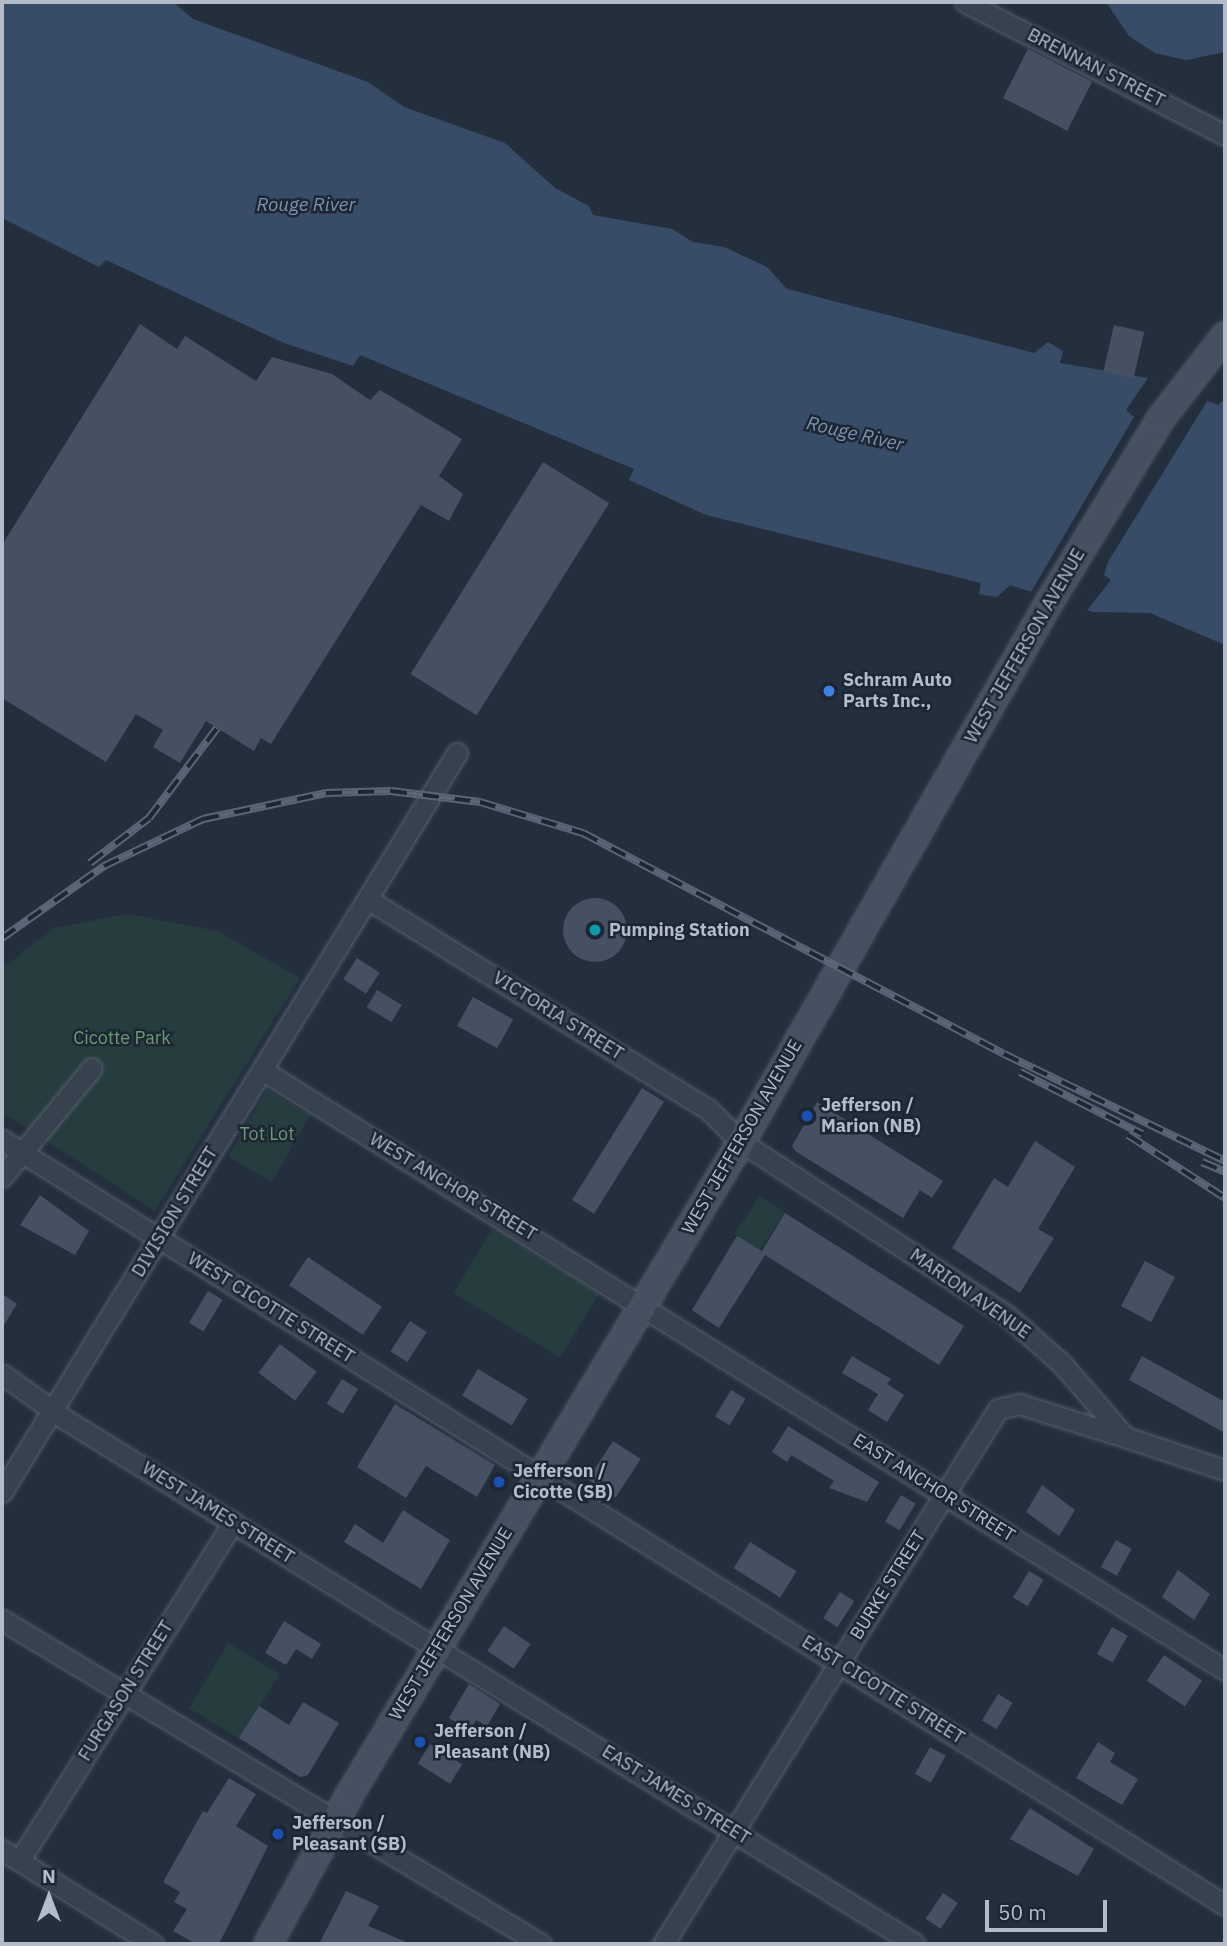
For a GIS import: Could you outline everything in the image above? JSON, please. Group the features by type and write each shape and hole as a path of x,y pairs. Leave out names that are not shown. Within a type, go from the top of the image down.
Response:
{"main road":[{"name":"WEST JEFFERSON AVENUE","path":"268,1944 336,1819 741,1142 1050,601 1187,381 1225,337"}],"street":[{"name":"BRENNAN STREET","path":"965,2 1225,135"},
{"name":"DIVISION STREET","path":"2,1492 369,900 457,753"},
{"name":"VICTORIA STREET","path":"369,900 708,1109 741,1142"},
{"path":"2,1177 10,1145 92,1068"},
{"name":"WEST ANCHOR STREET","path":"262,1070 644,1305"},
{"name":"MARION AVENUE","path":"741,1142 1009,1317 1062,1364 1125,1437"},
{"name":"WEST CICOTTE STREET","path":"10,1145 541,1475"},
{"name":"EAST ANCHOR STREET","path":"644,1305 1225,1670"},
{"name":"WEST JAMES STREET","path":"2,1374 233,1522 438,1647"},
{"name":"BURKE STREET","path":"663,1944 998,1409 1007,1404 1125,1437"},
{"path":"1125,1437 1225,1470"},
{"name":"EAST CICOTTE STREET","path":"541,1475 1225,1905"},
{"name":"FURGASON STREET","path":"19,1861 233,1522"},
{"path":"2,1620 410,1862 541,1944"},
{"name":"EAST JAMES STREET","path":"438,1647 915,1944"},
{"path":"2,1850 153,1944"}],"green space":[{"name":"Cicotte Park","path":"127,914 218,931 300,978 155,1211 2,1112 2,969 53,928"},
{"name":"Tot Lot","path":"267,1090 310,1115 272,1182 229,1157"},
{"path":"760,1196 785,1213 759,1251 734,1234"},
{"path":"492,1229 599,1293 561,1358 453,1293"},
{"path":"228,1643 279,1674 240,1739 189,1708"}],"water":[{"name":"Rouge River","path":"2,2 173,2 193,19 368,82 404,107 505,143 555,188 589,206 593,215 672,229 693,242 724,247 767,267 787,289 1034,353 1048,342 1063,351 1060,363 1148,378 1218,405 1225,399 1225,645 1150,613 1093,612 1010,585 997,597 979,594 981,583 706,515 629,480 634,469 360,355 353,366 284,343 106,260 99,267 2,218"},
{"path":"1106,2 1225,2 1225,52 1186,60 1155,53 1129,36"}],"pier":[{"path":"1148,378 1209,398 1108,562 1104,575 1111,580 1085,613 1028,597 1134,417 1126,410"}],"building":[{"path":"1028,49 1092,82 1067,131 1003,98"},
{"path":"140,324 177,349 185,336 256,381 272,357 332,374 370,400 380,390 462,439 439,476 463,494 449,521 421,505 271,744 261,738 254,751 206,721 180,763 153,747 163,730 136,714 106,762 2,698 2,545"},
{"path":"1114,325 1144,332 1133,379 1103,372"},
{"path":"543,462 609,503 477,715 411,674"},
{"name":"Pumping Station","path":"595,898 618,907 627,930 618,953 595,962 572,953 563,930 572,907"},
{"path":"357,958 380,973 366,994 343,979"},
{"path":"377,990 402,1005 392,1022 367,1007"},
{"path":"473,997 513,1019 497,1048 457,1026"},
{"path":"642,1088 664,1102 594,1214 572,1200"},
{"path":"817,1102 943,1181 932,1198 920,1190 903,1218 795,1151 792,1146"},
{"path":"1035,1141 1075,1167 1038,1229 1054,1238 1020,1293 952,1248 994,1178 1008,1187"},
{"path":"40,1195 89,1231 75,1255 20,1225"},
{"path":"785,1213 964,1326 939,1365 765,1255 719,1328 692,1310 737,1236 762,1251"},
{"path":"308,1257 382,1307 363,1335 289,1285"},
{"path":"1145,1261 1175,1277 1151,1322 1121,1306"},
{"path":"208,1291 223,1300 204,1331 189,1323"},
{"path":"2,1294 17,1304 2,1328"},
{"path":"410,1321 427,1332 407,1362 390,1351"},
{"path":"280,1344 317,1372 295,1400 258,1373"},
{"path":"852,1356 891,1379 887,1384 904,1395 887,1422 868,1410 878,1394 842,1373"},
{"path":"1142,1356 1225,1402 1225,1433 1129,1380"},
{"path":"478,1369 528,1399 512,1425 462,1396"},
{"path":"342,1379 358,1389 343,1414 327,1404"},
{"path":"731,1390 746,1399 730,1425 715,1417"},
{"path":"395,1404 495,1465 477,1497 426,1466 406,1498 357,1467"},
{"path":"788,1426 879,1482 867,1502 829,1488 834,1481 791,1455 787,1462 772,1452"},
{"path":"613,1441 641,1459 616,1498 588,1480"},
{"path":"1042,1485 1075,1510 1059,1536 1026,1512"},
{"path":"901,1495 916,1504 900,1530 885,1522"},
{"path":"403,1510 450,1540 421,1589 344,1542 355,1524 383,1543"},
{"path":"1116,1540 1132,1549 1117,1576 1101,1567"},
{"path":"750,1542 797,1571 780,1597 734,1568"},
{"path":"1178,1570 1210,1594 1194,1620 1162,1597"},
{"path":"1029,1571 1044,1580 1028,1606 1013,1598"},
{"path":"840,1592 854,1601 837,1627 823,1618"},
{"path":"284,1621 321,1644 312,1659 296,1649 286,1665 265,1653"},
{"path":"504,1626 531,1644 514,1669 487,1651"},
{"path":"1112,1627 1128,1636 1113,1663 1097,1654"},
{"path":"1164,1655 1202,1681 1185,1706 1147,1681"},
{"path":"469,1684 500,1704 487,1726 476,1720 470,1731 449,1718"},
{"path":"998,1694 1013,1703 997,1729 982,1721"},
{"path":"303,1702 339,1723 308,1775 300,1777 239,1738 259,1706 289,1725"},
{"path":"1098,1742 1115,1753 1110,1762 1138,1779 1122,1805 1076,1778"},
{"path":"430,1744 462,1764 450,1784 418,1764"},
{"path":"930,1747 946,1756 931,1783 915,1774"},
{"path":"229,1778 256,1794 236,1826 268,1846 219,1944 196,1944 173,1931 187,1909 174,1902 180,1892 163,1882 203,1811 207,1813"},
{"path":"1030,1808 1094,1849 1078,1876 1010,1839"},
{"path":"346,1891 379,1906 368,1926 411,1944 319,1944"},
{"path":"943,1893 958,1903 941,1929 926,1919"}],"railway":[{"path":"90,863 149,818 217,728"},
{"path":"2,938 104,866 203,819 326,793 391,791 480,802 583,833 1004,1054 1225,1161"},
{"path":"1020,1072 1142,1134"},
{"path":"1128,1135 1225,1198"},
{"path":"1202,1162 1225,1172"}],"place":[{"name":"Schram Auto Parts Inc.,","path":"829,691"},
{"name":"Pumping Station","path":"595,930"},
{"name":"Jefferson / Marion (NB)","path":"807,1116"},
{"name":"Jefferson / Cicotte (SB)","path":"499,1482"},
{"name":"Jefferson / Pleasant (NB)","path":"420,1742"},
{"name":"Jefferson / Pleasant (SB)","path":"278,1834"}]}
